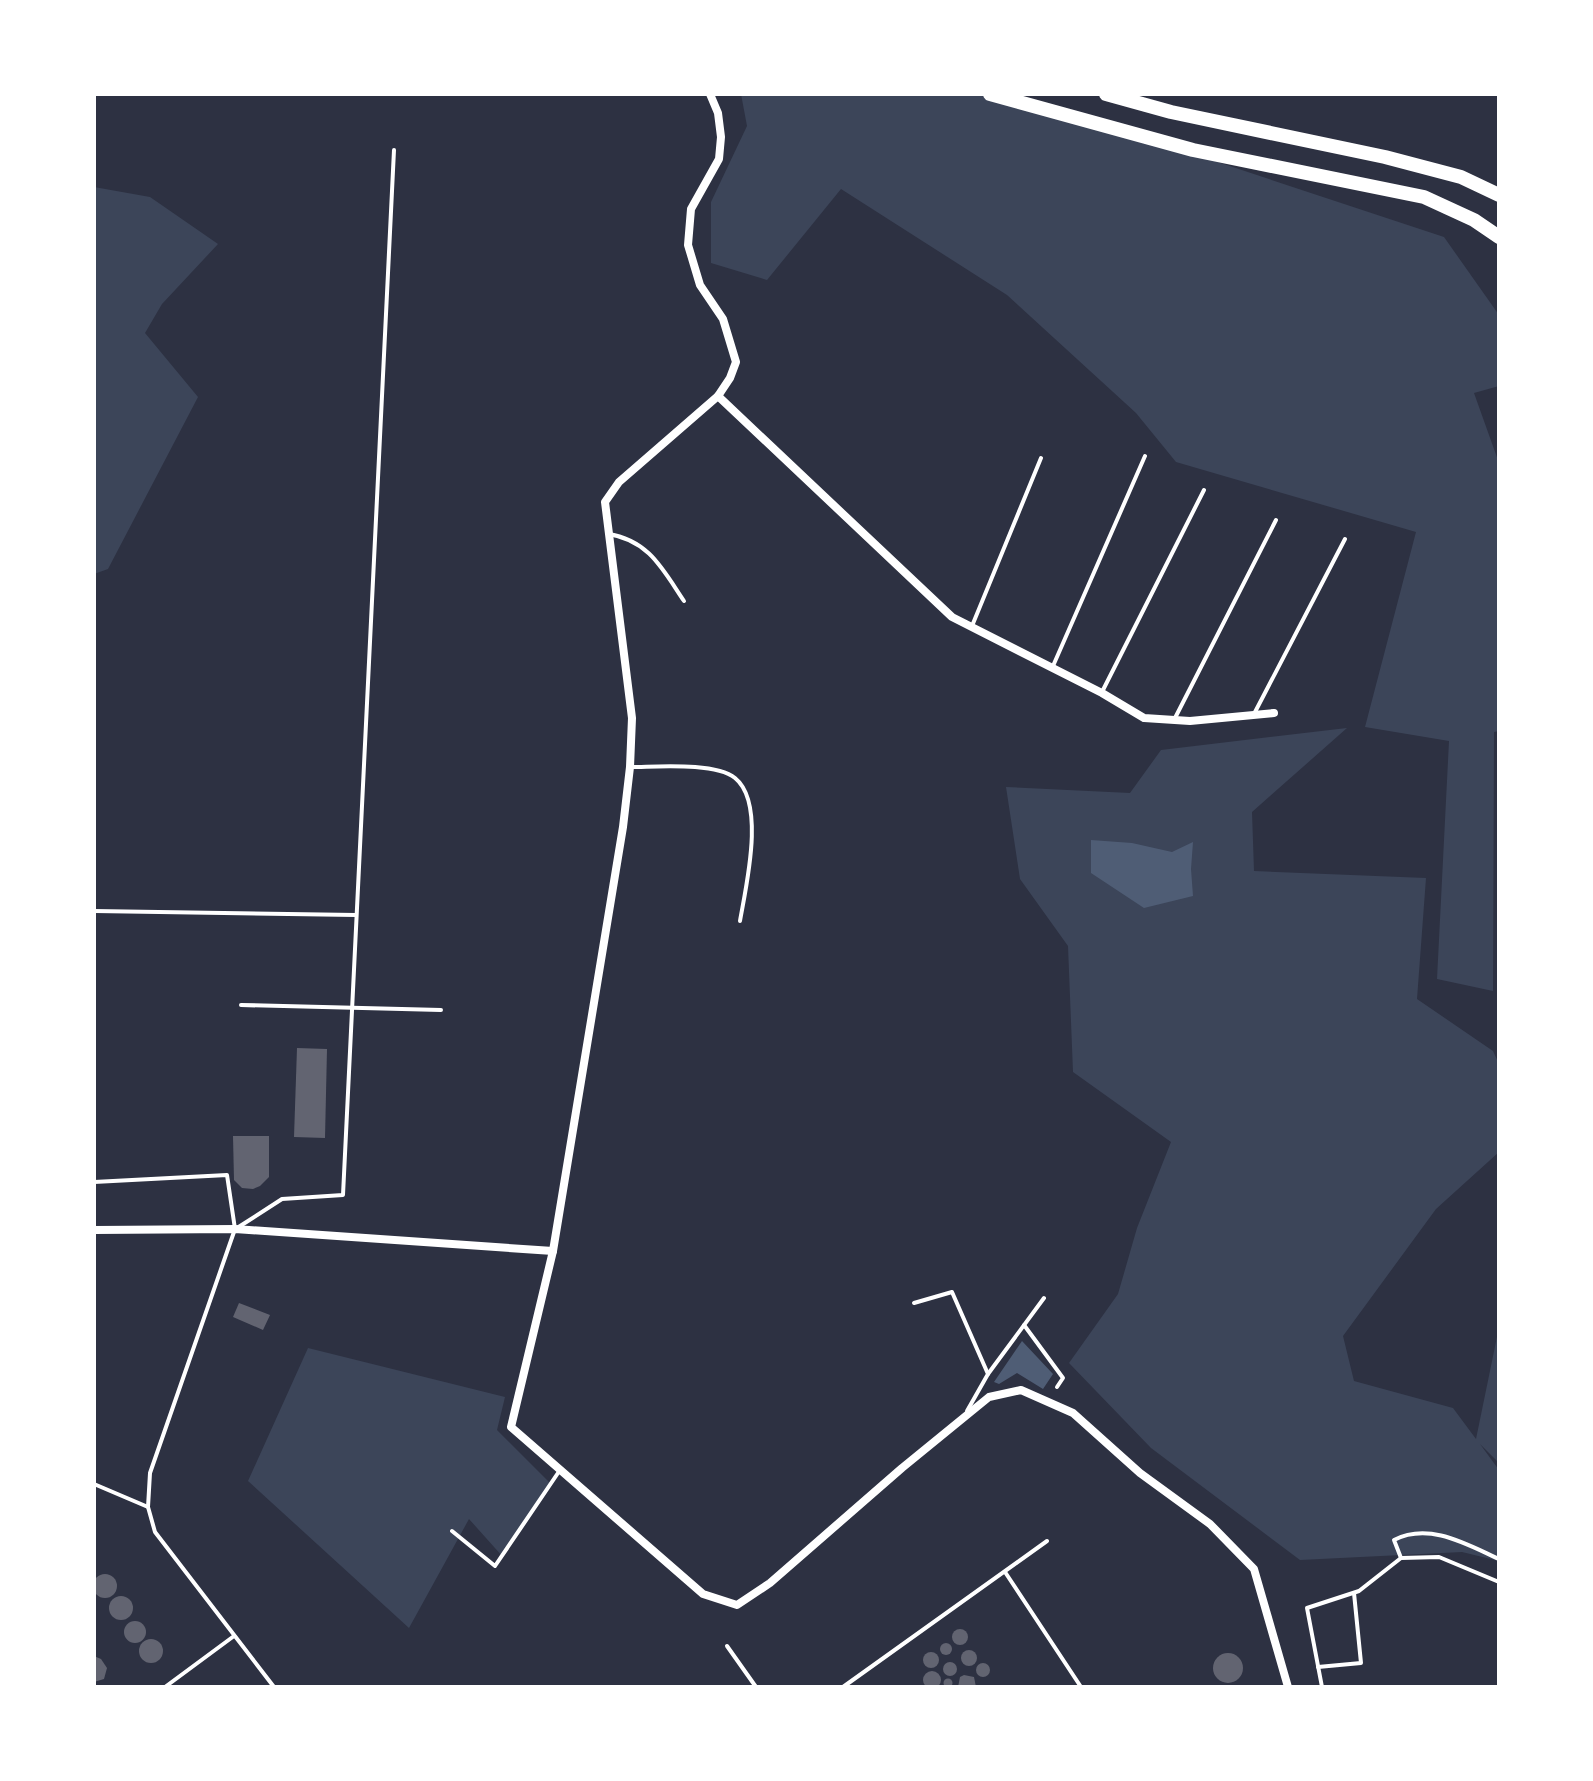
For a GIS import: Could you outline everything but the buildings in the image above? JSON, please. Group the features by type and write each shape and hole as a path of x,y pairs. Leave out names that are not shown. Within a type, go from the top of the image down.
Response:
{"main road":[{"path":"990,94 1193,150 1424,197 1474,220 1499,237"},
{"path":"1106,94 1171,112 1385,157 1461,177 1499,195"}],"street":[{"path":"710,94 718,113 721,137 719,159 691,209 688,245 700,285 723,319 736,362 718,396 619,482 605,502 632,718 630,767 623,827 553,1251 511,1427 703,1594 737,1605 770,1583 989,1397 1021,1390 1073,1413 1140,1473 1210,1524 1254,1569 1288,1687"},
{"path":"718,396 952,617 1102,693 1144,718 1190,721 1274,713"},
{"path":"94,1230 235,1229 553,1251"}],"lane":[{"path":"235,1229 282,1199 343,1195 394,150"},
{"path":"1052,667 1145,456"},
{"path":"971,626 1041,458"},
{"path":"1102,693 1204,490"},
{"path":"1174,720 1276,520"},
{"path":"608,534 627,537 639,544 659,565 684,601"},
{"path":"1254,715 1345,539"},
{"path":"630,767 701,767 734,777 750,802 751,862 740,921"},
{"path":"94,911 356,915"},
{"path":"241,1005 441,1010"},
{"path":"94,1182 227,1175 235,1229 150,1473 148,1507 155,1532 274,1687"},
{"path":"914,1303 952,1292 988,1374"},
{"path":"964,1417 988,1374 1044,1298"},
{"path":"1024,1325 1063,1378 1057,1387"},
{"path":"452,1531 495,1566 560,1470"},
{"path":"94,1484 148,1507"},
{"path":"1401,1558 1394,1540 1409,1532 1450,1536 1499,1559"},
{"path":"843,1687 1047,1541"},
{"path":"1322,1687 1307,1608 1354,1593 1401,1558 1439,1557 1499,1582"},
{"path":"1004,1572 1081,1687"},
{"path":"1318,1667 1361,1663 1354,1593"},
{"path":"165,1687 235,1636"},
{"path":"727,1646 756,1687"}],"shaded area":[{"path":"741,94 1012,94 1444,237 1499,315 1499,386 1474,393 1499,463 1499,731 1494,732 1493,991 1437,979 1449,741 1365,727 1416,532 1176,462 1136,413 1007,295 841,189 767,280 711,263 711,202 747,126"},
{"path":"94,187 150,197 218,244 162,304 145,333 198,397 108,569 94,574"},
{"path":"1347,728 1252,812 1254,871 1426,878 1417,999 1493,1051 1499,1064 1499,1152 1436,1209 1343,1336 1354,1381 1453,1408 1476,1439 1499,1327 1499,1463 1480,1444 1499,1470 1499,1561 1462,1552 1300,1560 1151,1448 1069,1363 1118,1294 1137,1228 1171,1142 1073,1072 1068,946 1020,879 1006,787 1130,793 1161,750"},
{"path":"1091,840 1132,843 1172,852 1193,842 1193,896 1144,908 1091,873"},
{"path":"1022,1341 1053,1374 1043,1389 1017,1373 999,1384 994,1382"},
{"path":"308,1348 505,1397 497,1430 552,1485 503,1557 469,1519 409,1628 248,1481"}]}
